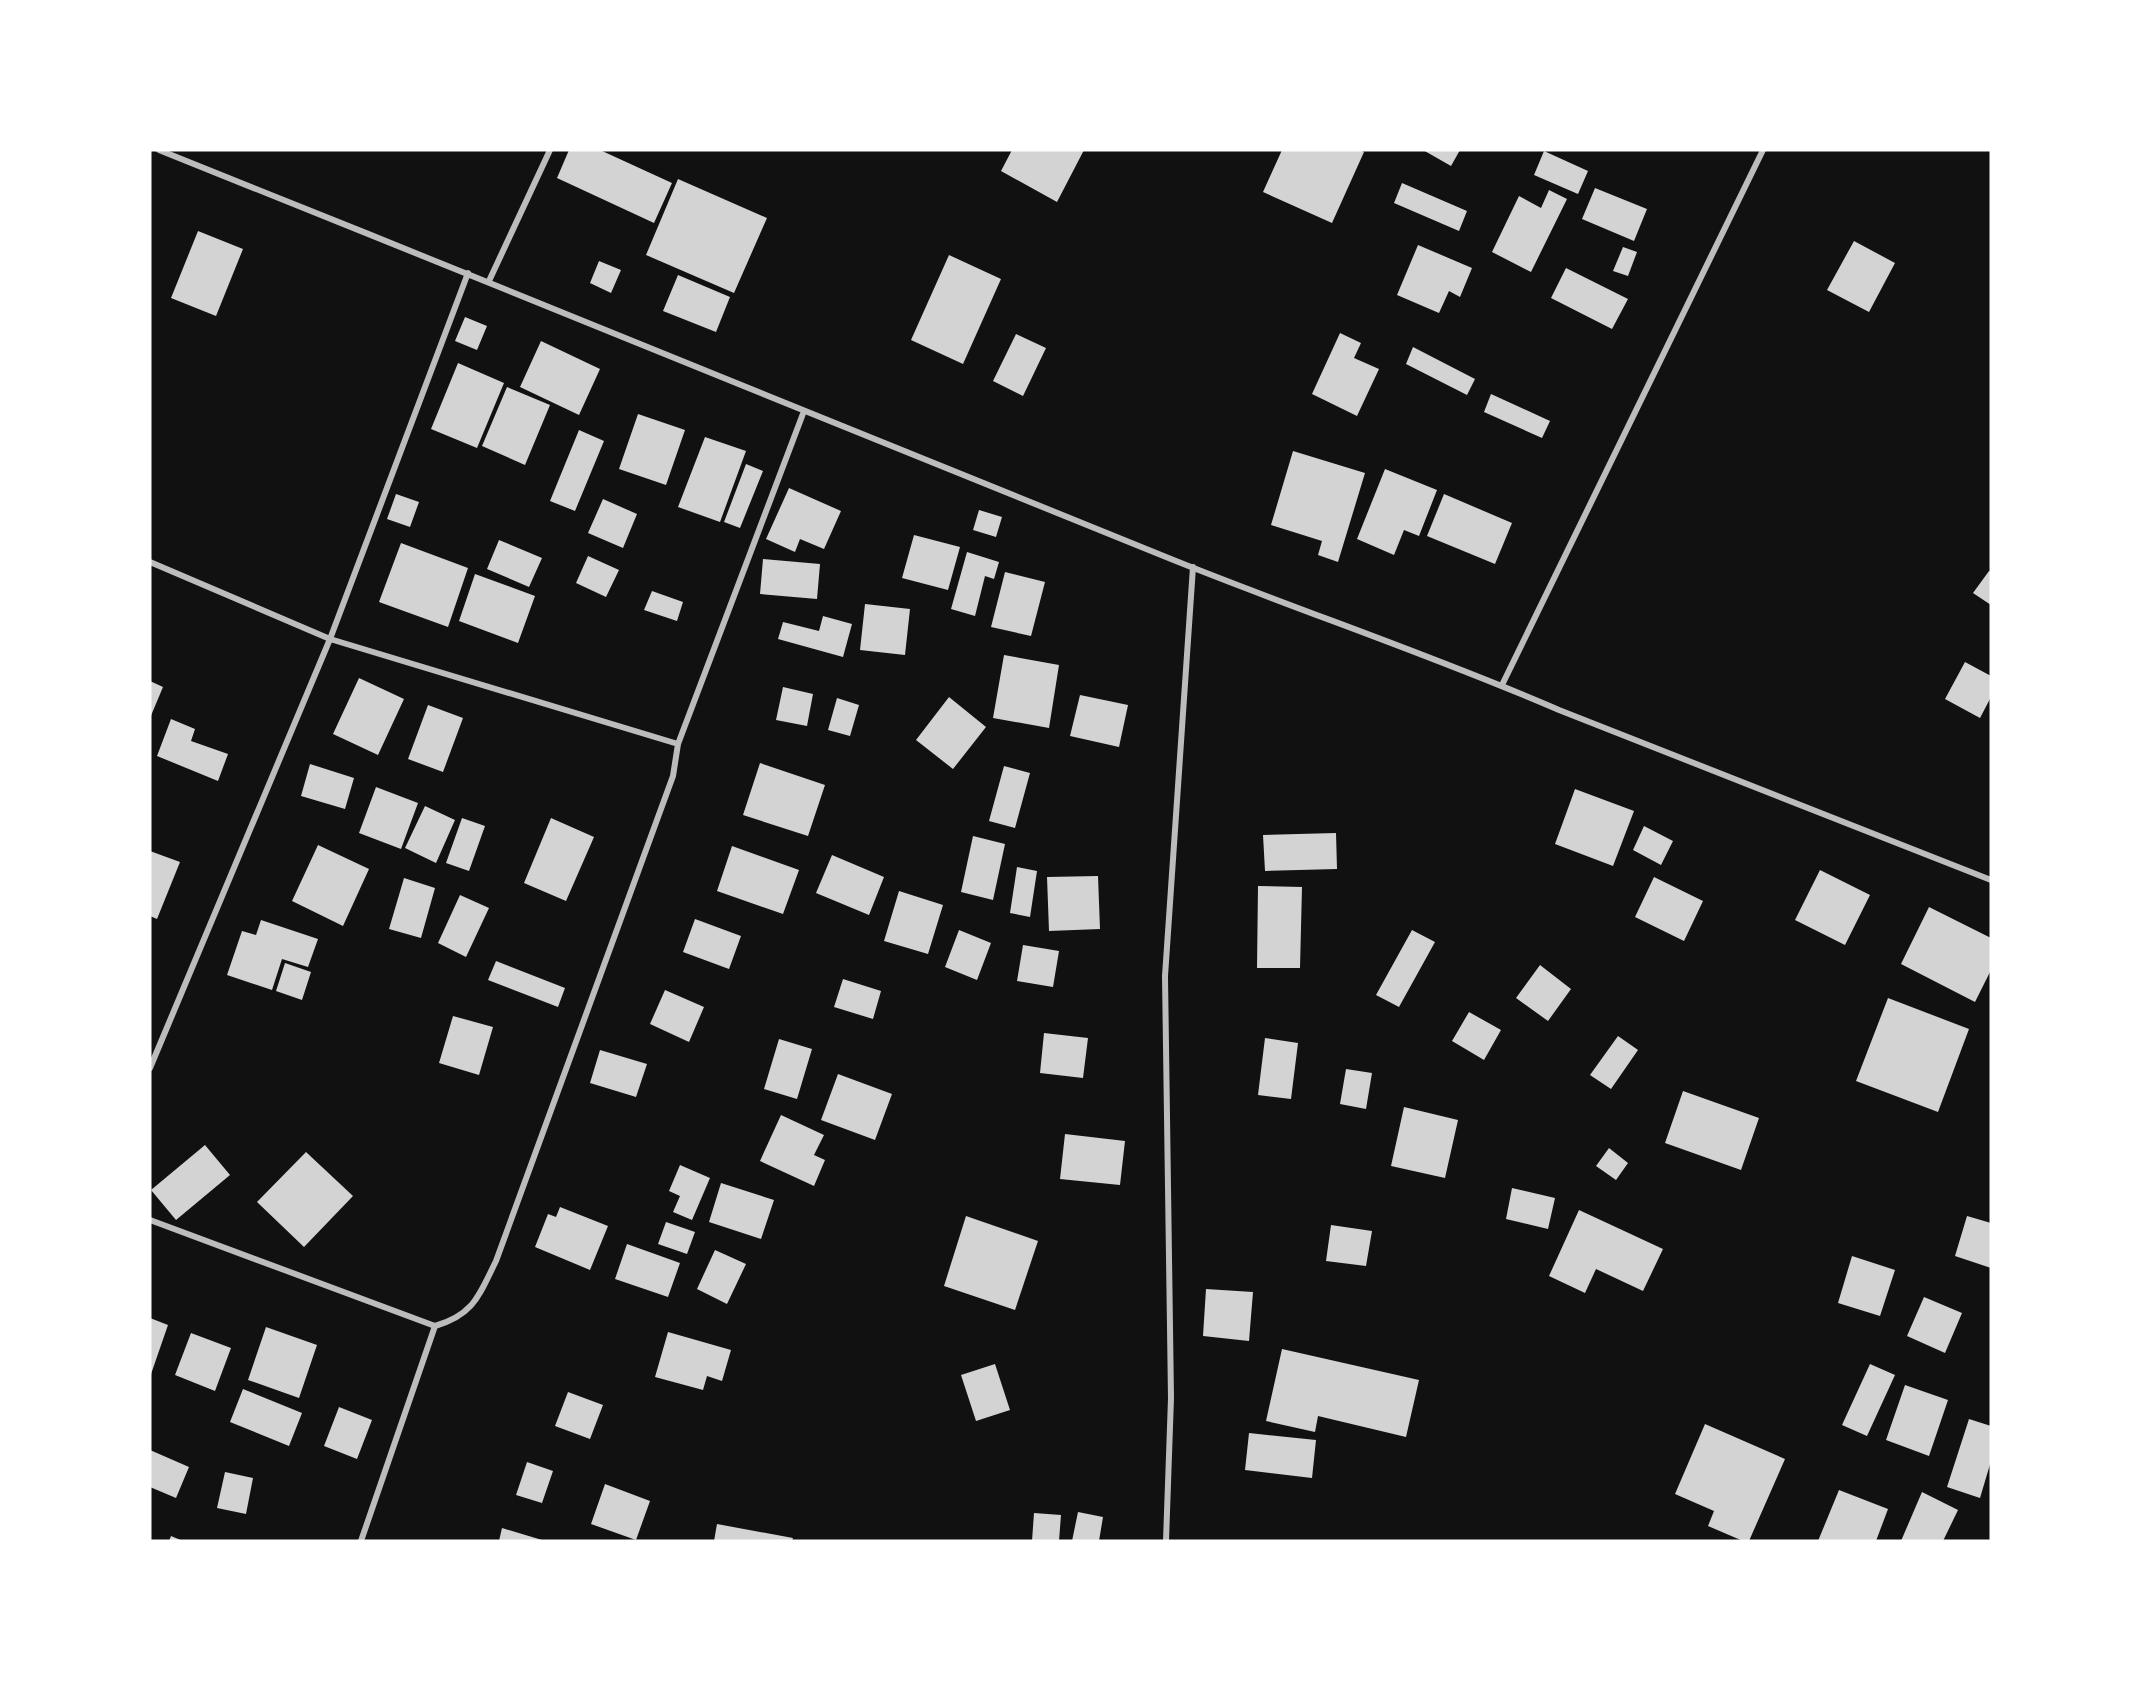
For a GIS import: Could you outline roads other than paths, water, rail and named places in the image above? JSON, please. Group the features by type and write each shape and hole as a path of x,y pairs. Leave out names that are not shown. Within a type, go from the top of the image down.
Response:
{"street":[{"path":"159,150 489,281 804,411 1193,567 1502,686 1991,880"},
{"path":"489,281 550,150"},
{"path":"1502,686 1763,150"},
{"path":"150,1068 330,639 468,273"},
{"path":"150,1220 435,1326 453,1320 470,1308 496,1261 673,776 678,744 804,411"},
{"path":"150,562 330,639 678,744"},
{"path":"1166,1541 1171,1398 1165,976 1193,567"},
{"path":"361,1541 435,1326"}]}
